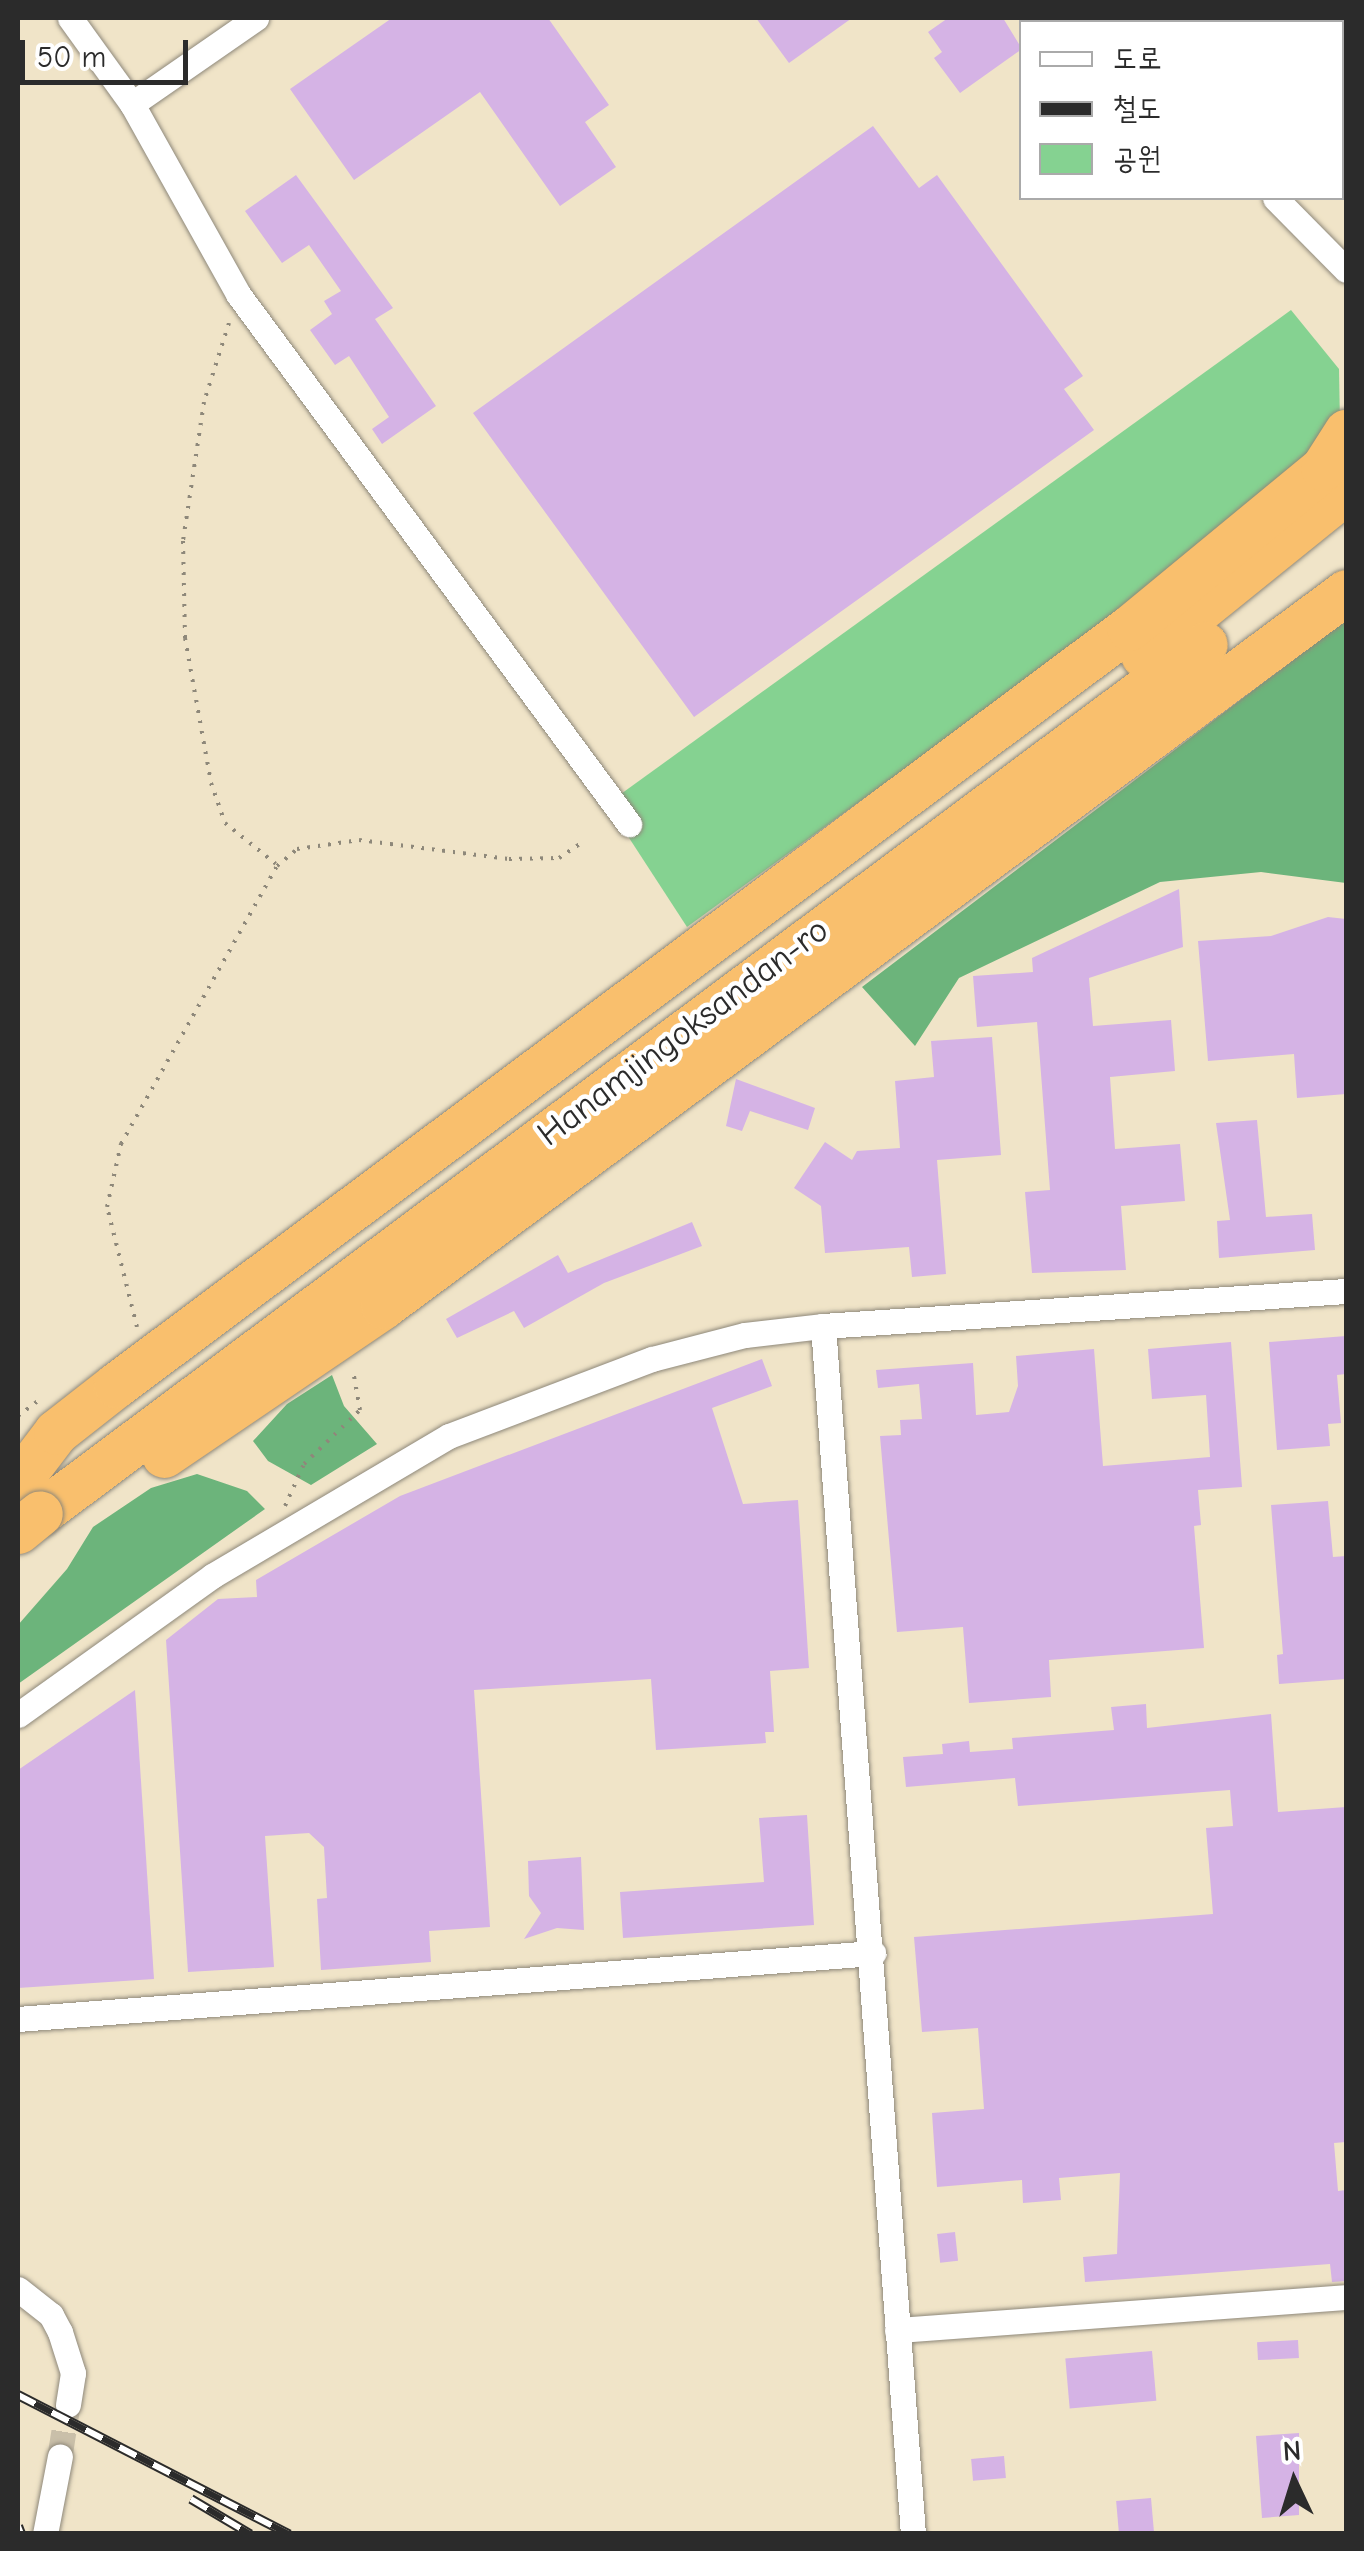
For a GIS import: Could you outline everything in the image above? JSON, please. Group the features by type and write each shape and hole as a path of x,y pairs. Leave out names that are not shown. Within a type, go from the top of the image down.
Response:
{"highway":[{"name":"Hanamjingoksandan-ro","path":"33,1506 791,931 1114,678 1341,461"},
{"path":"33,1506 56,1432 86,1408 1129,628 1341,461"},
{"name":"Hanamjingoksandan-ro","path":"791,931 1138,698 1346,529"},
{"path":"33,1506 139,1472 382,1306 1346,592"}],"street":[{"path":"70,18 132,104 238,294 629,824"},
{"path":"132,104 256,18"},
{"path":"1278,200 1346,270"},
{"path":"18,1715 212,1576 449,1436 652,1359 745,1334 824,1326 1346,1291"},
{"path":"824,1326 913,2534"},
{"path":"18,2019 873,1953"},
{"path":"18,2289 51,2315 60,2332 73,2373 68,2405"},
{"path":"897,2330 1346,2297"},
{"path":"45,2534 60,2456"}],"path":[{"path":"238,294 204,402 183,542 185,638 211,783 226,822 277,866"},
{"path":"137,1326 107,1207 121,1144 277,866 298,849 359,840 510,859 559,858 581,843"},
{"path":"288,1530 285,1499 304,1464 360,1410 354,1376"}],"green space":[{"path":"1291,310 1339,369 1340,425 1177,571 687,927 607,804"},
{"path":"1346,620 1346,883 1261,872 1160,882 959,978 915,1046 862,987"},
{"path":"332,1375 344,1406 377,1444 311,1485 268,1461 253,1441 287,1404"},
{"path":"197,1474 247,1491 265,1509 18,1684 18,1625 67,1569 93,1527 151,1488"}],"building":[{"path":"392,18 548,18 609,105 585,122 616,167 560,206 480,92 354,180 290,89"},
{"path":"756,18 852,18 789,63"},
{"path":"948,18 1003,18 1019,44 1019,51 960,93 934,58 942,52 928,32"},
{"path":"873,126 919,188 937,175 1083,376 1064,389 1094,430 694,717 473,413"},
{"path":"296,175 393,308 375,319 436,406 382,444 372,429 389,417 349,356 335,365 310,330 332,314 324,301 341,291 309,245 282,263 245,211"},
{"path":"1179,889 1183,947 1089,978 1093,1026 1171,1020 1175,1071 1110,1077 1115,1149 1180,1144 1185,1201 1121,1206 1126,1270 1032,1273 1025,1192 1050,1190 1037,1022 977,1027 973,976 1033,972 1032,958"},
{"path":"1328,917 1346,919 1346,1094 1297,1098 1294,1054 1208,1061 1198,941 1271,936"},
{"path":"992,1037 1001,1155 937,1160 946,1274 912,1277 909,1247 825,1253 821,1206 794,1188 825,1142 852,1160 857,1151 900,1148 895,1081 934,1077 931,1041"},
{"path":"736,1079 815,1108 808,1130 750,1111 742,1131 726,1126"},
{"path":"1257,1120 1266,1217 1312,1214 1315,1250 1219,1258 1217,1221 1230,1220 1216,1123"},
{"path":"692,1222 702,1246 604,1283 524,1328 514,1311 457,1338 446,1319 558,1255 568,1273"},
{"path":"1346,1336 1346,1374 1337,1375 1341,1423 1328,1424 1330,1446 1277,1450 1269,1342"},
{"path":"1231,1342 1242,1487 1198,1490 1201,1525 1194,1526 1204,1648 1049,1660 1051,1697 969,1703 963,1627 897,1632 880,1436 901,1435 900,1420 922,1419 919,1384 878,1388 876,1370 973,1363 976,1415 1009,1412 1018,1386 1016,1356 1094,1349 1103,1466 1210,1457 1206,1395 1152,1399 1148,1349"},
{"path":"762,1359 772,1386 712,1408 743,1504 798,1500 809,1668 770,1671 774,1732 765,1732 766,1743 656,1750 651,1679 474,1690 490,1927 429,1931 431,1962 321,1970 317,1899 327,1898 324,1847 309,1833 265,1836 274,1967 188,1972 166,1640 218,1599 257,1597 256,1580 400,1496"},
{"path":"1328,1501 1333,1557 1346,1556 1346,1679 1279,1684 1277,1655 1283,1654 1271,1505"},
{"path":"135,1690 154,1979 18,1988 18,1770"},
{"path":"1146,1704 1147,1728 1271,1714 1278,1812 1346,1807 1346,2142 1334,2143 1338,2191 1346,2190 1346,2281 1332,2282 1330,2264 1085,2282 1083,2257 1117,2254 1120,2173 1059,2178 1061,2200 1023,2203 1022,2180 937,2187 932,2113 984,2109 978,2028 922,2032 914,1937 1213,1914 1206,1828 1233,1826 1230,1790 1018,1806 1015,1778 906,1787 903,1757 943,1754 942,1744 969,1741 970,1752 1013,1749 1012,1738 1114,1730 1111,1707"},
{"path":"807,1815 814,1925 623,1938 620,1892 764,1882 759,1818"},
{"path":"581,1857 584,1930 557,1928 524,1939 541,1913 529,1896 528,1861"},
{"path":"955,2232 958,2261 940,2263 937,2234"},
{"path":"1298,2340 1299,2358 1258,2360 1257,2342"},
{"path":"1152,2351 1156,2401 1070,2408 1065,2359"},
{"path":"1299,2433 1299,2515 1262,2518 1256,2436"},
{"path":"1004,2456 1006,2478 973,2481 971,2459"},
{"path":"1151,2498 1154,2534 1119,2534 1116,2501"}],"tunnel":[{"path":"60,2456 68,2405"}],"railway":[{"path":"18,2395 289,2534"},
{"path":"191,2499 250,2534"},
{"path":"18,2526 21,2534"}]}
